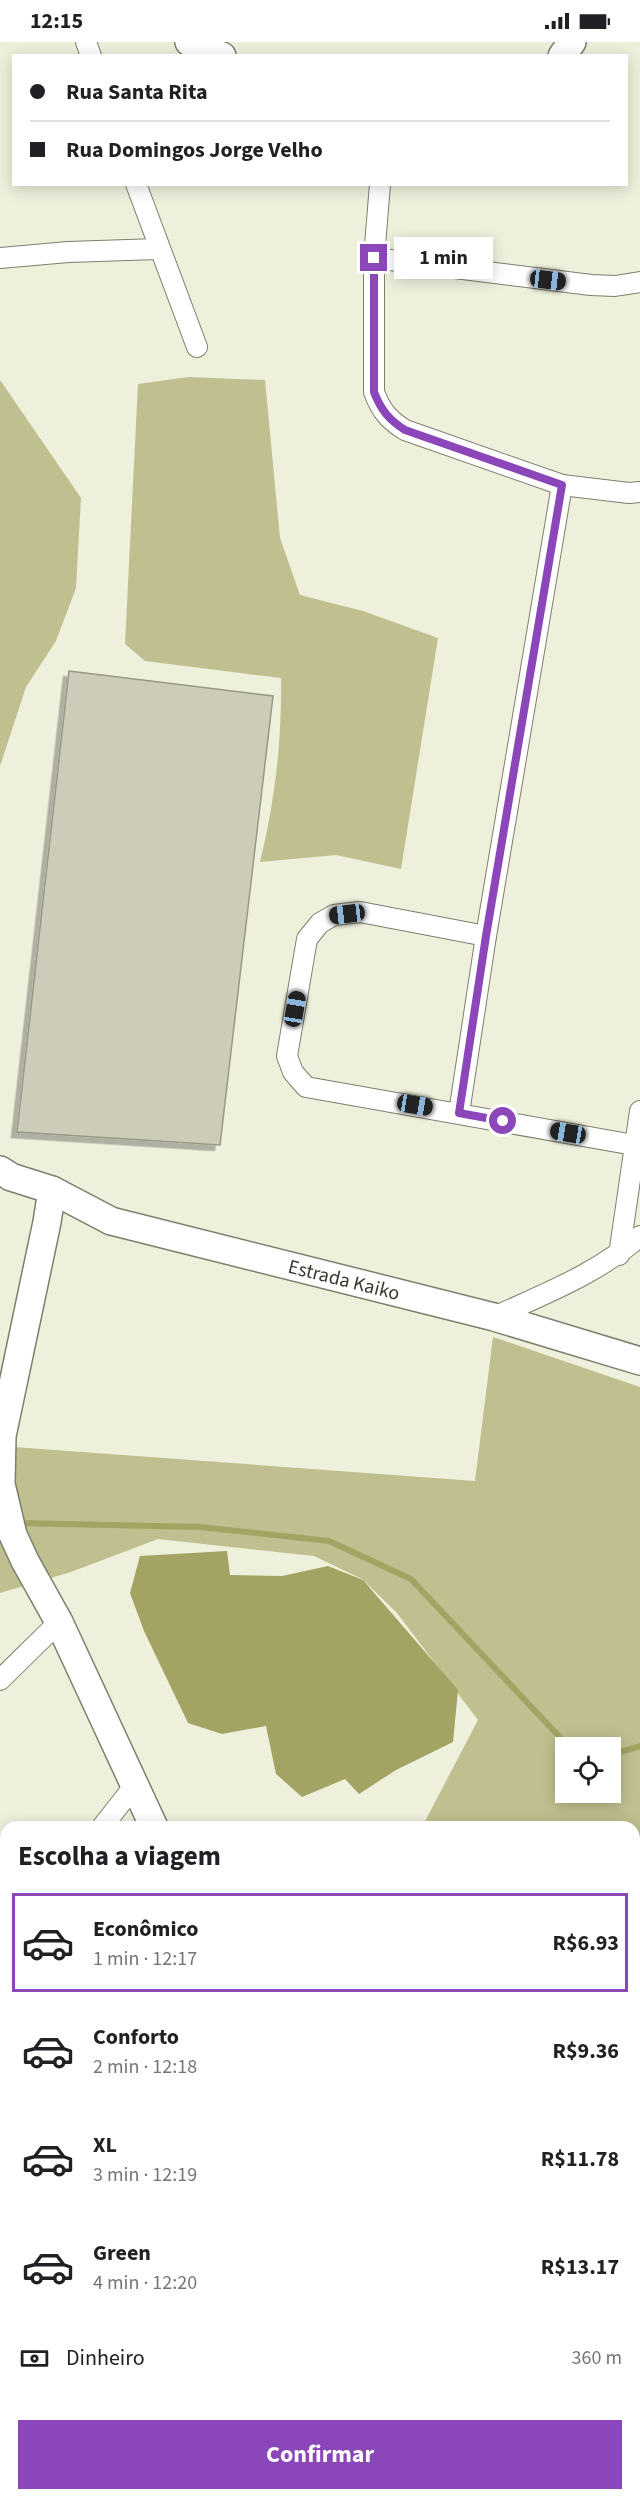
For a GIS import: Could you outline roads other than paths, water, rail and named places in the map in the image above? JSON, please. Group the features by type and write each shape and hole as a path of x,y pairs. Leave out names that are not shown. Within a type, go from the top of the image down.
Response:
{"street":[{"path":"189,42 217,54"},
{"path":"137,186 158,249 197,347"},
{"path":"380,186 374,258 374,392 381,409 390,421 405,430 562,485 629,493 640,492"},
{"path":"0,258 68,252 158,249"},
{"path":"374,258 591,285 615,286 640,282"},
{"path":"459,1113 486,936 562,485"},
{"path":"486,936 360,912 334,915 320,923 307,939 287,1056 293,1072 306,1087 634,1145"},
{"path":"620,1255 640,1111"},
{"name":"Estrada Kaiko","path":"0,1170 11,1177 52,1190 111,1221 494,1317 640,1361"},
{"path":"52,1190 2,1436 0,1467 5,1504 25,1562 59,1622 151,1821"},
{"path":"494,1317 620,1255 640,1236"},
{"path":"0,1680 59,1622"},
{"path":"107,1821 135,1785"}],"waterway":[{"path":"17,1523 201,1527 329,1541 411,1579 560,1737"},
{"path":"621,1752 640,1746"}]}
